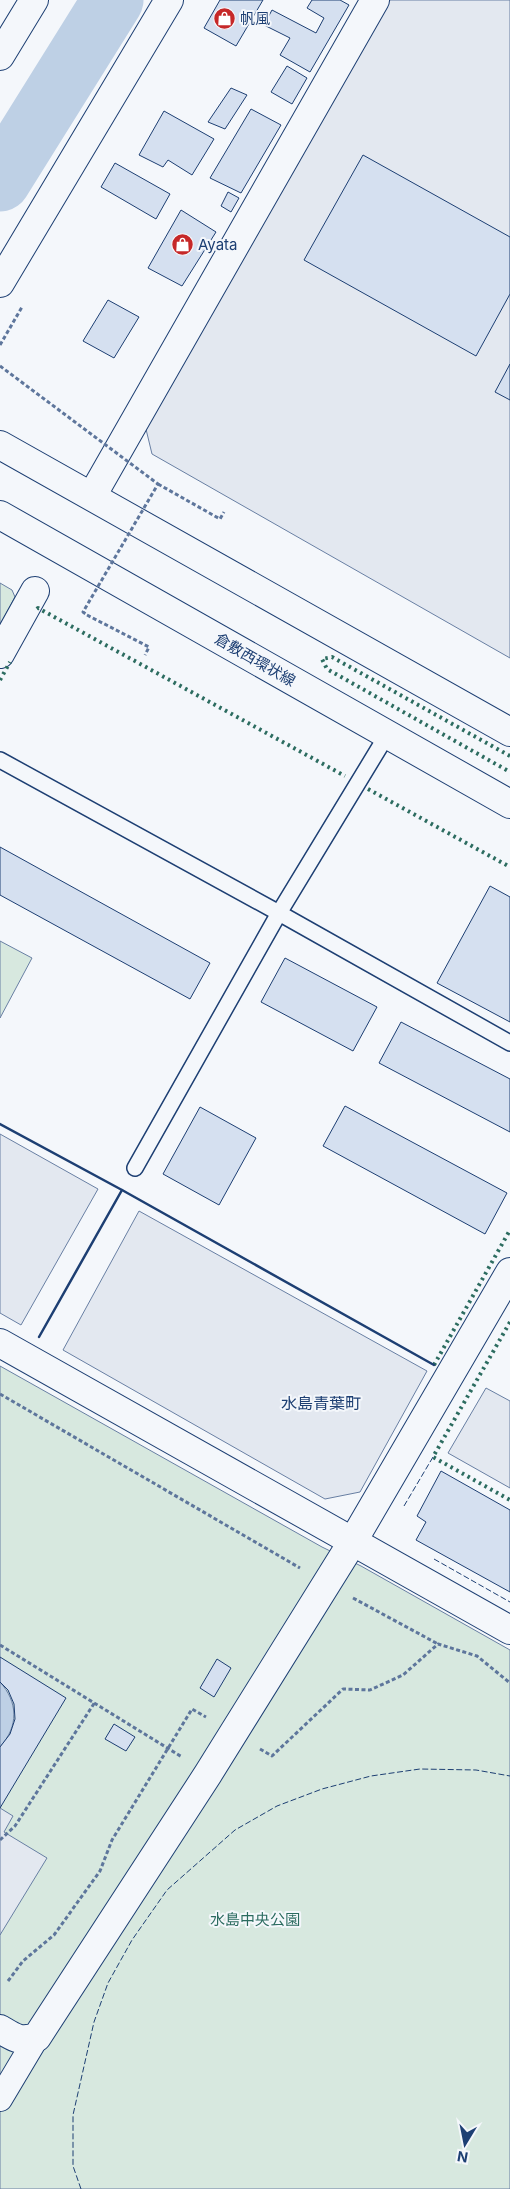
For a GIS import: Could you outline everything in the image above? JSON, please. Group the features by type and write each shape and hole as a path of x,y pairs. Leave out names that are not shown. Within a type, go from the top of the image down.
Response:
{"street":[{"path":"0,56 34,0"},
{"path":"0,283 169,0"},
{"path":"92,496 376,0"},
{"path":"0,445 510,732"},
{"name":"倉敷西環状線","path":"0,515 510,804"},
{"path":"0,654 34,591"},
{"path":"0,2099 37,2037 208,1774 353,1540 510,1272"},
{"path":"0,1343 510,1630"},
{"path":"0,2029 15,2038 25,2040 37,2037"}],"lane":[{"path":"135,1168 279,913 387,735"},
{"path":"0,760 279,913 510,1044"}],"path":[{"path":"0,345 23,306"},
{"path":"0,366 158,484 220,519 224,512"},
{"path":"145,655 149,647 83,612 158,484"},
{"path":"0,1394 326,1583 438,1644 477,1656 510,1684"},
{"path":"253,1745 272,1756 343,1689 370,1690 403,1675 438,1644"},
{"path":"0,1645 95,1702 208,1774"},
{"path":"0,1840 16,1826 95,1702"},
{"path":"8,1981 23,1961 54,1935 100,1871 112,1840 192,1709 213,1721"}],"green space":[{"path":"0,583 12,590 15,597 0,625"},
{"path":"0,941 32,958 0,1018"},
{"name":"水島中央公園","path":"0,1366 510,1650 510,2189 0,2189"}],"shaded area":[{"path":"390,0 510,0 510,658 152,454 145,425"},
{"path":"0,1134 98,1189 21,1325 0,1313"},
{"path":"139,1211 427,1371 360,1492 325,1499 63,1350"},
{"path":"486,1388 510,1401 510,1488 448,1453"},
{"path":"0,1808 13,1816 4,1832 47,1858 0,1935"}],"water":[{"path":"0,1682 10,1698 14,1714 11,1731 0,1747"}],"building":[{"path":"220,0 263,0 236,46 204,28"},
{"path":"312,0 340,0 349,5 310,72 280,55 290,38 264,25 272,10 316,33 324,18 307,8"},
{"path":"287,66 307,78 292,104 271,92"},
{"path":"231,88 247,95 225,129 208,122"},
{"path":"251,109 281,125 241,193 210,178"},
{"path":"164,111 214,139 192,175 168,160 163,167 139,155"},
{"path":"363,155 510,237 510,294 476,356 304,260"},
{"path":"115,163 170,194 156,219 101,187"},
{"path":"228,192 239,198 231,212 221,206"},
{"path":"181,210 216,232 182,286 148,268"},
{"path":"108,300 139,317 114,358 83,341"},
{"path":"510,364 510,400 495,392"},
{"path":"0,847 210,963 190,999 0,895"},
{"path":"490,886 510,897 510,1022 437,983"},
{"path":"285,958 377,1007 353,1051 261,1002"},
{"path":"401,1022 510,1079 510,1132 379,1063"},
{"path":"345,1106 507,1193 485,1234 323,1146"},
{"path":"200,1107 256,1138 219,1205 163,1174"},
{"path":"441,1471 510,1510 510,1592 416,1540 426,1522 417,1516"},
{"path":"0,1657 66,1698 0,1808 0,1747 10,1734 15,1719 14,1704 8,1690 0,1682"},
{"path":"217,1659 231,1668 214,1697 200,1688"},
{"path":"114,1724 135,1737 126,1751 105,1739"}],"waterway":[{"path":"0,138 89,0"},
{"path":"0,181 113,0"}],"hedge":[{"path":"37,609 345,776"},
{"path":"510,756 332,657 322,659 327,669 510,772"},
{"path":"0,680 10,662"},
{"path":"368,789 510,867"},
{"path":"434,1365 510,1230"},
{"path":"510,1322 433,1457 510,1500"}],"fence":[{"path":"404,1506 433,1457"},
{"path":"434,1559 510,1602"},
{"path":"81,2189 73,2166 73,2115 94,2022 108,1983 132,1940 167,1890 235,1830 277,1806 322,1789 371,1776 420,1769 476,1770 510,1776"}],"wall":[{"path":"0,1124 122,1190 39,1337"},
{"path":"122,1190 434,1365"}],"place":[{"name":"帆風","path":"224,19"},
{"name":"Ayata","path":"182,245"}],"district":[{"name":"水島青葉町","path":"321,1403"}]}
